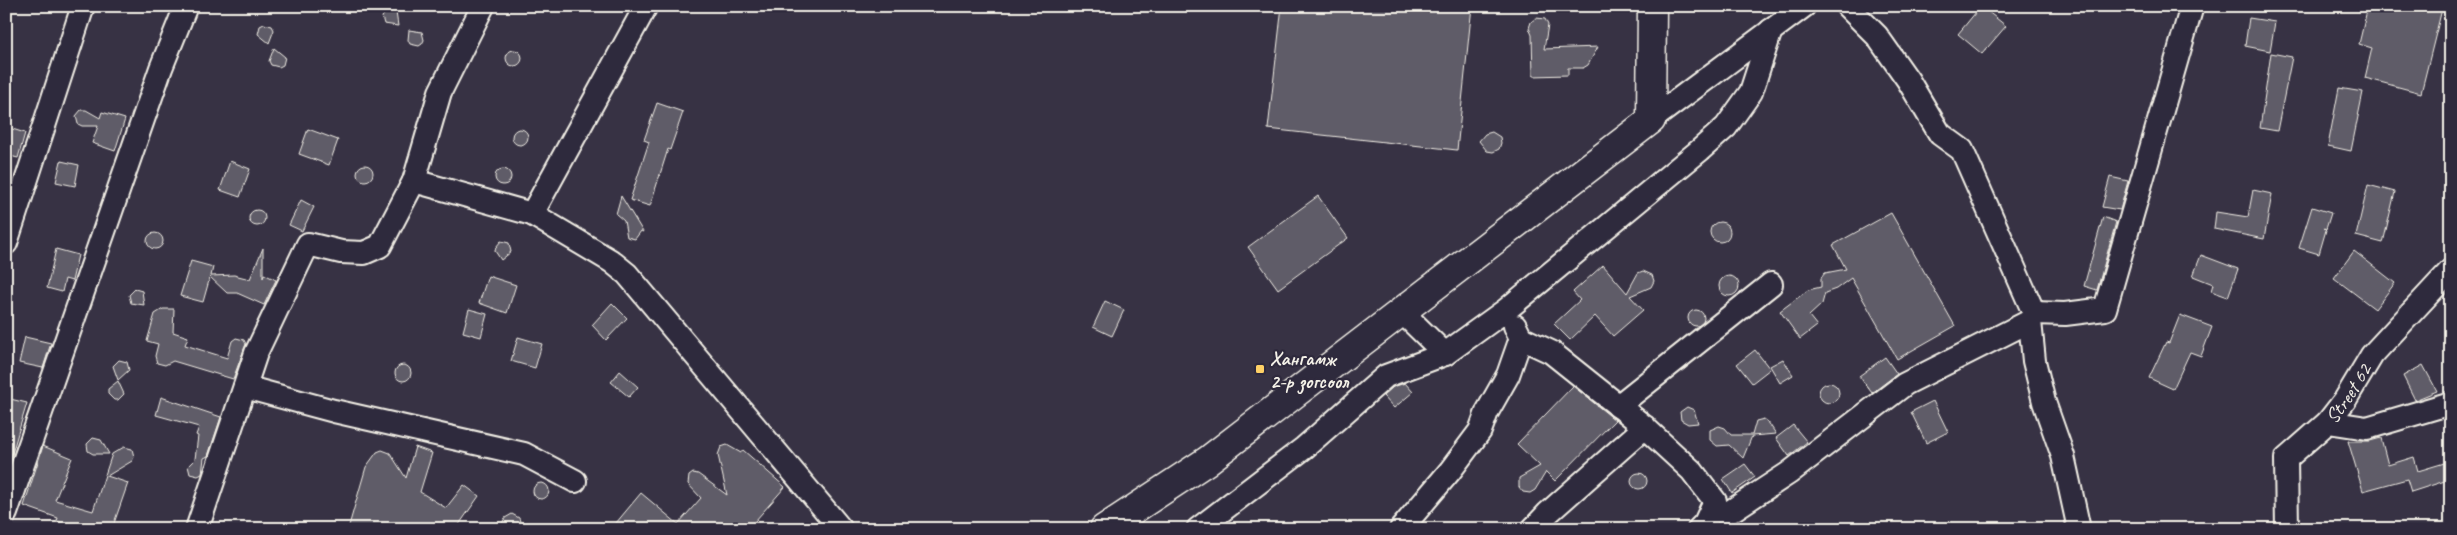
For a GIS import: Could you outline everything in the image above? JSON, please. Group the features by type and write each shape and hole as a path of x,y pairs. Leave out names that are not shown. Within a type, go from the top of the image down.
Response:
{"main road":[{"path":"1104,529 1207,461 1651,120 1652,6"}],"street":[{"path":"6,243 83,6"},
{"path":"6,513 161,68 186,6"},
{"path":"197,529 256,353 308,244 341,252 364,253 380,246 414,181 440,92 483,6"},
{"path":"532,214 646,6"},
{"path":"1651,120 1804,6"},
{"path":"1847,6 1877,36 1908,80 1940,134 1962,150 2032,317 2034,361 2062,456 2079,529"},
{"path":"1711,510 1728,513 1789,473 1905,384 2032,317 2105,309 2192,6"},
{"path":"1198,529 1304,448 1386,376 1445,354 1506,310 1726,127 1751,92 1771,30"},
{"path":"414,181 532,214 611,261 627,274 841,529"},
{"name":"Street 62","path":"2287,529 2286,459 2328,422 2345,400 2372,355 2451,270"},
{"path":"1618,406 1771,284"},
{"path":"1506,310 1521,338 1551,352 1645,427 1692,471 1715,501 1704,523 1698,529"},
{"path":"1401,311 1445,354"},
{"path":"1401,529 1450,471 1480,431 1487,412 1508,375 1521,338"},
{"path":"245,387 343,413 524,454 575,481"},
{"path":"2328,422 2367,428 2451,403"},
{"path":"1533,529 1548,513 1645,427"}],"building":[{"path":"1282,6 1472,6 1457,150 1268,129"},
{"path":"1981,6 2006,26 1982,54 1958,34"},
{"path":"2368,6 2432,6 2442,9 2421,93 2365,78 2372,48 2359,44"},
{"path":"388,10 396,12 398,26 384,24 382,17"},
{"path":"1536,18 1545,19 1548,25 1544,49 1598,47 1588,65 1583,68 1568,68 1568,75 1533,76 1532,35 1529,28 1531,22"},
{"path":"2249,18 2275,22 2270,51 2245,46"},
{"path":"264,24 272,26 274,30 269,43 258,34 260,26"},
{"path":"409,30 422,32 424,40 422,44 419,46 410,44 408,40"},
{"path":"274,48 285,57 283,65 279,67 271,65 269,61"},
{"path":"514,50 522,58 514,66 506,58"},
{"path":"2271,53 2292,57 2277,131 2260,128"},
{"path":"2339,88 2363,92 2351,151 2328,146"},
{"path":"657,103 683,112 670,150 668,149 650,206 630,200 649,142 644,140"},
{"path":"81,110 86,110 100,118 102,112 125,119 115,151 92,143 98,126 82,126 78,124 76,116"},
{"path":"6,127 25,133 18,158 6,155"},
{"path":"308,129 338,140 329,165 299,154"},
{"path":"520,129 526,131 528,137 526,143 520,145 514,143 512,137 514,131"},
{"path":"1492,132 1500,137 1501,143 1499,149 1493,152 1487,151 1479,141 1485,134"},
{"path":"61,161 79,165 75,186 56,182"},
{"path":"230,161 250,169 240,197 220,190"},
{"path":"365,165 371,167 373,173 371,179 365,181 359,179 357,173 359,167"},
{"path":"503,169 509,171 511,177 509,183 503,185 497,183 495,177 497,171"},
{"path":"2110,177 2128,181 2120,210 2102,207"},
{"path":"2368,185 2395,192 2383,243 2356,236"},
{"path":"2253,190 2272,194 2264,239 2214,229 2216,212 2248,217"},
{"path":"621,196 643,232 641,231 635,239 627,237 624,221 616,214"},
{"path":"1318,196 1348,238 1278,289 1248,247"},
{"path":"301,200 314,207 302,231 289,225"},
{"path":"2312,207 2331,213 2326,229 2324,228 2326,230 2319,254 2299,248"},
{"path":"254,210 260,210 265,215 263,224 254,226 249,221 249,215"},
{"path":"1891,213 1955,326 1897,359 1851,278 1836,289 1825,293 1822,304 1809,316 1817,326 1800,339 1780,311 1808,290 1821,287 1821,278 1825,273 1846,269 1833,245"},
{"path":"2103,217 2116,222 2097,290 2084,286"},
{"path":"1720,222 1727,225 1730,232 1727,239 1720,242 1713,239 1710,232 1713,225"},
{"path":"155,233 161,235 163,241 161,247 155,249 149,247 147,241 149,235"},
{"path":"501,241 509,243 511,252 501,260 495,251"},
{"path":"263,248 263,278 264,274 276,280 264,305 237,293 227,293 210,277 203,302 180,296 191,261 213,267 211,276 234,275 250,279"},
{"path":"56,249 78,255 72,281 65,279 62,292 47,288"},
{"path":"2354,251 2395,283 2375,309 2334,278"},
{"path":"2201,255 2238,269 2228,297 2211,291 2213,284 2193,276"},
{"path":"1603,265 1627,293 1638,273 1643,271 1652,275 1654,281 1651,287 1630,296 1643,310 1613,336 1595,316 1570,340 1554,324 1580,300 1573,292"},
{"path":"488,276 516,285 507,313 479,303"},
{"path":"1729,276 1736,279 1739,286 1736,293 1729,296 1722,293 1719,286 1722,279"},
{"path":"135,289 142,291 144,305 131,303 129,295"},
{"path":"1105,301 1124,310 1112,336 1093,327"},
{"path":"612,303 627,318 606,340 592,325"},
{"path":"163,309 174,309 173,332 188,337 185,345 227,358 232,341 236,338 244,340 246,344 233,379 173,361 165,365 157,363 155,356 158,344 147,341 155,314"},
{"path":"469,309 487,314 481,337 463,332"},
{"path":"1693,310 1699,310 1704,315 1702,324 1693,326 1688,321 1688,315"},
{"path":"2180,315 2212,327 2201,356 2190,352 2173,389 2149,378 2166,342 2169,343"},
{"path":"25,337 51,343 43,368 19,363"},
{"path":"518,337 542,344 535,368 511,361"},
{"path":"1755,350 1770,369 1752,383 1737,364"},
{"path":"1885,357 1897,374 1872,393 1859,376"},
{"path":"1783,359 1793,375 1780,383 1770,366"},
{"path":"119,360 127,362 129,370 118,380 113,366"},
{"path":"403,365 409,367 411,373 409,379 403,381 397,379 395,373 397,367"},
{"path":"2423,365 2437,391 2415,400 2403,376"},
{"path":"620,371 638,387 629,397 611,382"},
{"path":"118,381 124,394 118,400 114,400 108,394 108,389"},
{"path":"1405,383 1413,392 1394,408 1383,396 1393,387"},
{"path":"1829,383 1836,386 1839,393 1836,400 1829,403 1822,400 1819,393 1822,386"},
{"path":"1573,386 1615,420 1555,481 1546,472 1535,490 1530,493 1523,492 1519,487 1519,478 1540,466 1517,444"},
{"path":"161,397 221,417 208,456 204,458 202,474 198,476 190,474 188,466 195,459 198,436 196,435 199,427 156,415"},
{"path":"6,398 27,403 10,460 6,459"},
{"path":"1933,401 1948,432 1926,443 1911,412"},
{"path":"1687,407 1694,410 1698,423 1688,424 1681,420 1680,412"},
{"path":"1764,419 1776,434 1752,436 1743,458 1729,445 1717,446 1710,440 1710,430 1719,426 1725,428 1731,435 1752,435 1756,421"},
{"path":"1793,425 1807,442 1789,456 1776,438"},
{"path":"93,438 101,440 109,454 93,454 88,451 87,444"},
{"path":"2381,438 2388,465 2414,457 2418,471 2451,461 2451,479 2411,492 2407,479 2363,491 2348,441 2370,441"},
{"path":"727,445 741,453 743,450 785,487 748,529 611,529 641,493 678,524 701,498 688,484 689,476 693,473 698,474 727,495 718,455 721,447"},
{"path":"43,446 72,458 55,500 93,511 112,454 124,447 132,449 134,457 132,461 107,476 128,483 112,529 82,529 57,521 58,518 24,506"},
{"path":"415,447 432,453 420,492 446,508 464,485 479,496 456,529 348,529 366,467 377,452 382,450 390,453 406,478"},
{"path":"1745,464 1755,477 1732,493 1723,479"},
{"path":"1636,473 1642,473 1647,478 1645,487 1636,489 1631,484 1631,478"},
{"path":"538,483 544,483 549,488 547,497 538,499 533,494 533,488"},
{"path":"512,514 519,518 522,529 499,529 505,518"}],"place":[{"name":"Хангамж 2-р зогсоол","path":"1260,369"}]}
